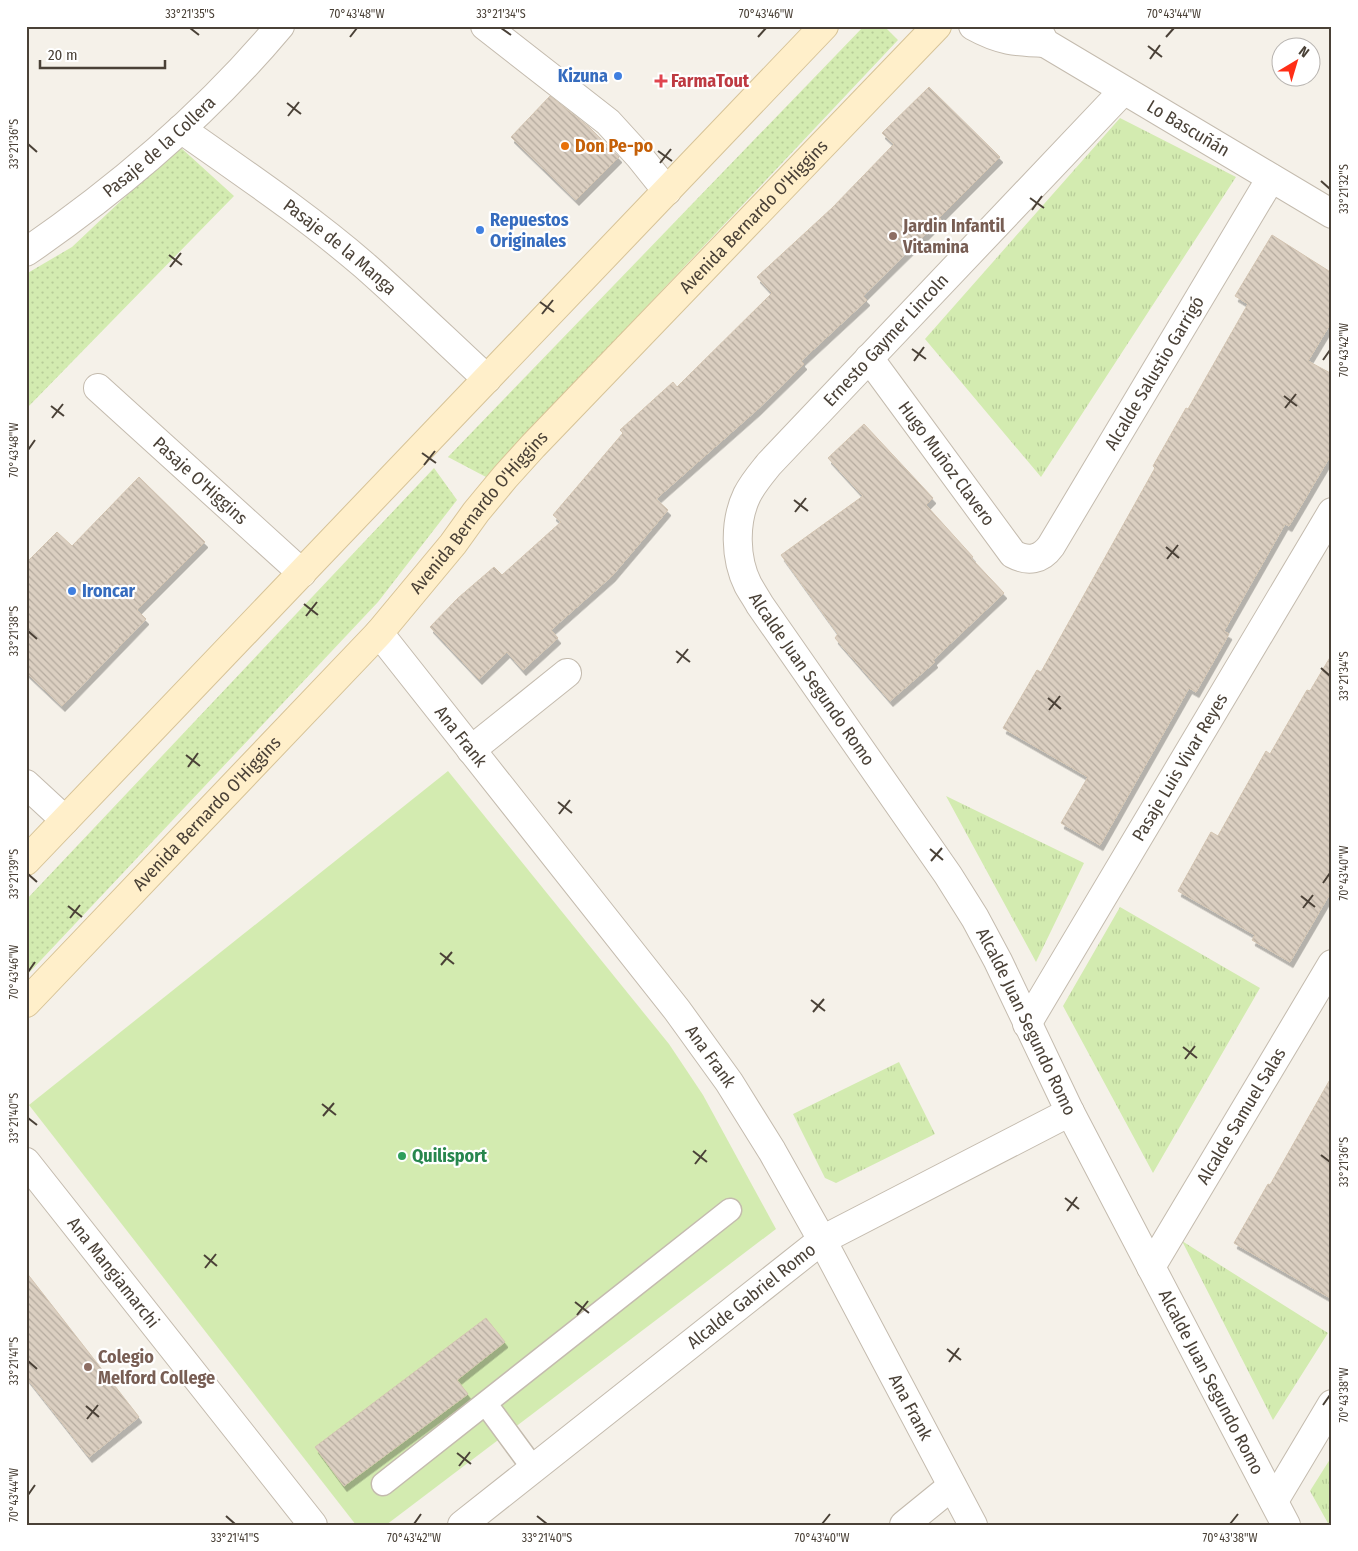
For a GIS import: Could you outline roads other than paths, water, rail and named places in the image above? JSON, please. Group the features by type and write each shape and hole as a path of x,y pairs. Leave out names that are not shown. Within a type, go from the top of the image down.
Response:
{"main road":[{"path":"26,861 824,26"},
{"name":"Avenida Bernardo O'Higgins","path":"26,1003 379,633 453,544 499,484 533,446 937,26"}],"street":[{"name":"Pasaje de la Collera","path":"26,252 90,206 142,164 229,82 280,26"},
{"path":"485,26 608,122 667,191"},
{"name":"Lo Bascuñán","path":"973,26 992,36 1017,42 1040,35 1124,91 1332,214"},
{"name":"Ernesto Gaymer Lincoln","path":"738,539 740,516 746,497 756,479 1124,91"},
{"name":"Pasaje de la Manga","path":"181,129 319,228 364,265 487,379"},
{"name":"Alcalde Salustio Garrigó","path":"1030,559 1038,558 1046,553 1271,178"},
{"name":"Hugo Muñoz Clavero","path":"869,358 1013,554 1021,558 1030,559"},
{"name":"Pasaje O'Higgins","path":"98,388 302,573"},
{"name":"Pasaje Luis Vivar Reyes","path":"1027,1024 1332,512"},
{"name":"Alcalde Juan Segundo Romo","path":"738,539 740,562 748,584 948,875 975,918 998,961 1070,1112 1286,1525"},
{"name":"Ana Frank","path":"379,633 704,1046 729,1082 772,1151 822,1240 973,1525"},
{"path":"471,750 567,673"},
{"path":"26,784 65,820"},
{"name":"Alcalde Samuel Salas","path":"1151,1267 1332,964"},
{"name":"Alcalde Gabriel Romo","path":"462,1525 822,1240 1070,1112"},
{"name":"Ana Mangiamarchi","path":"26,1162 313,1525"},
{"path":"1274,1501 1332,1404"},
{"path":"904,1525 952,1486"}],"lane":[{"path":"383,1484 730,1210"},
{"path":"486,1404 533,1468"}],"place":[{"name":"Kizuna","path":"618,76"},
{"name":"FarmaTout","path":"661,81"},
{"name":"Don Pe-po","path":"565,146"},
{"name":"Repuestos Originales","path":"480,230"},
{"name":"Jardin Infantil Vitamina","path":"893,236"},
{"name":"Ironcar","path":"72,591"},
{"name":"Quilisport","path":"402,1156"},
{"name":"Colegio Melford College","path":"88,1367"}]}
